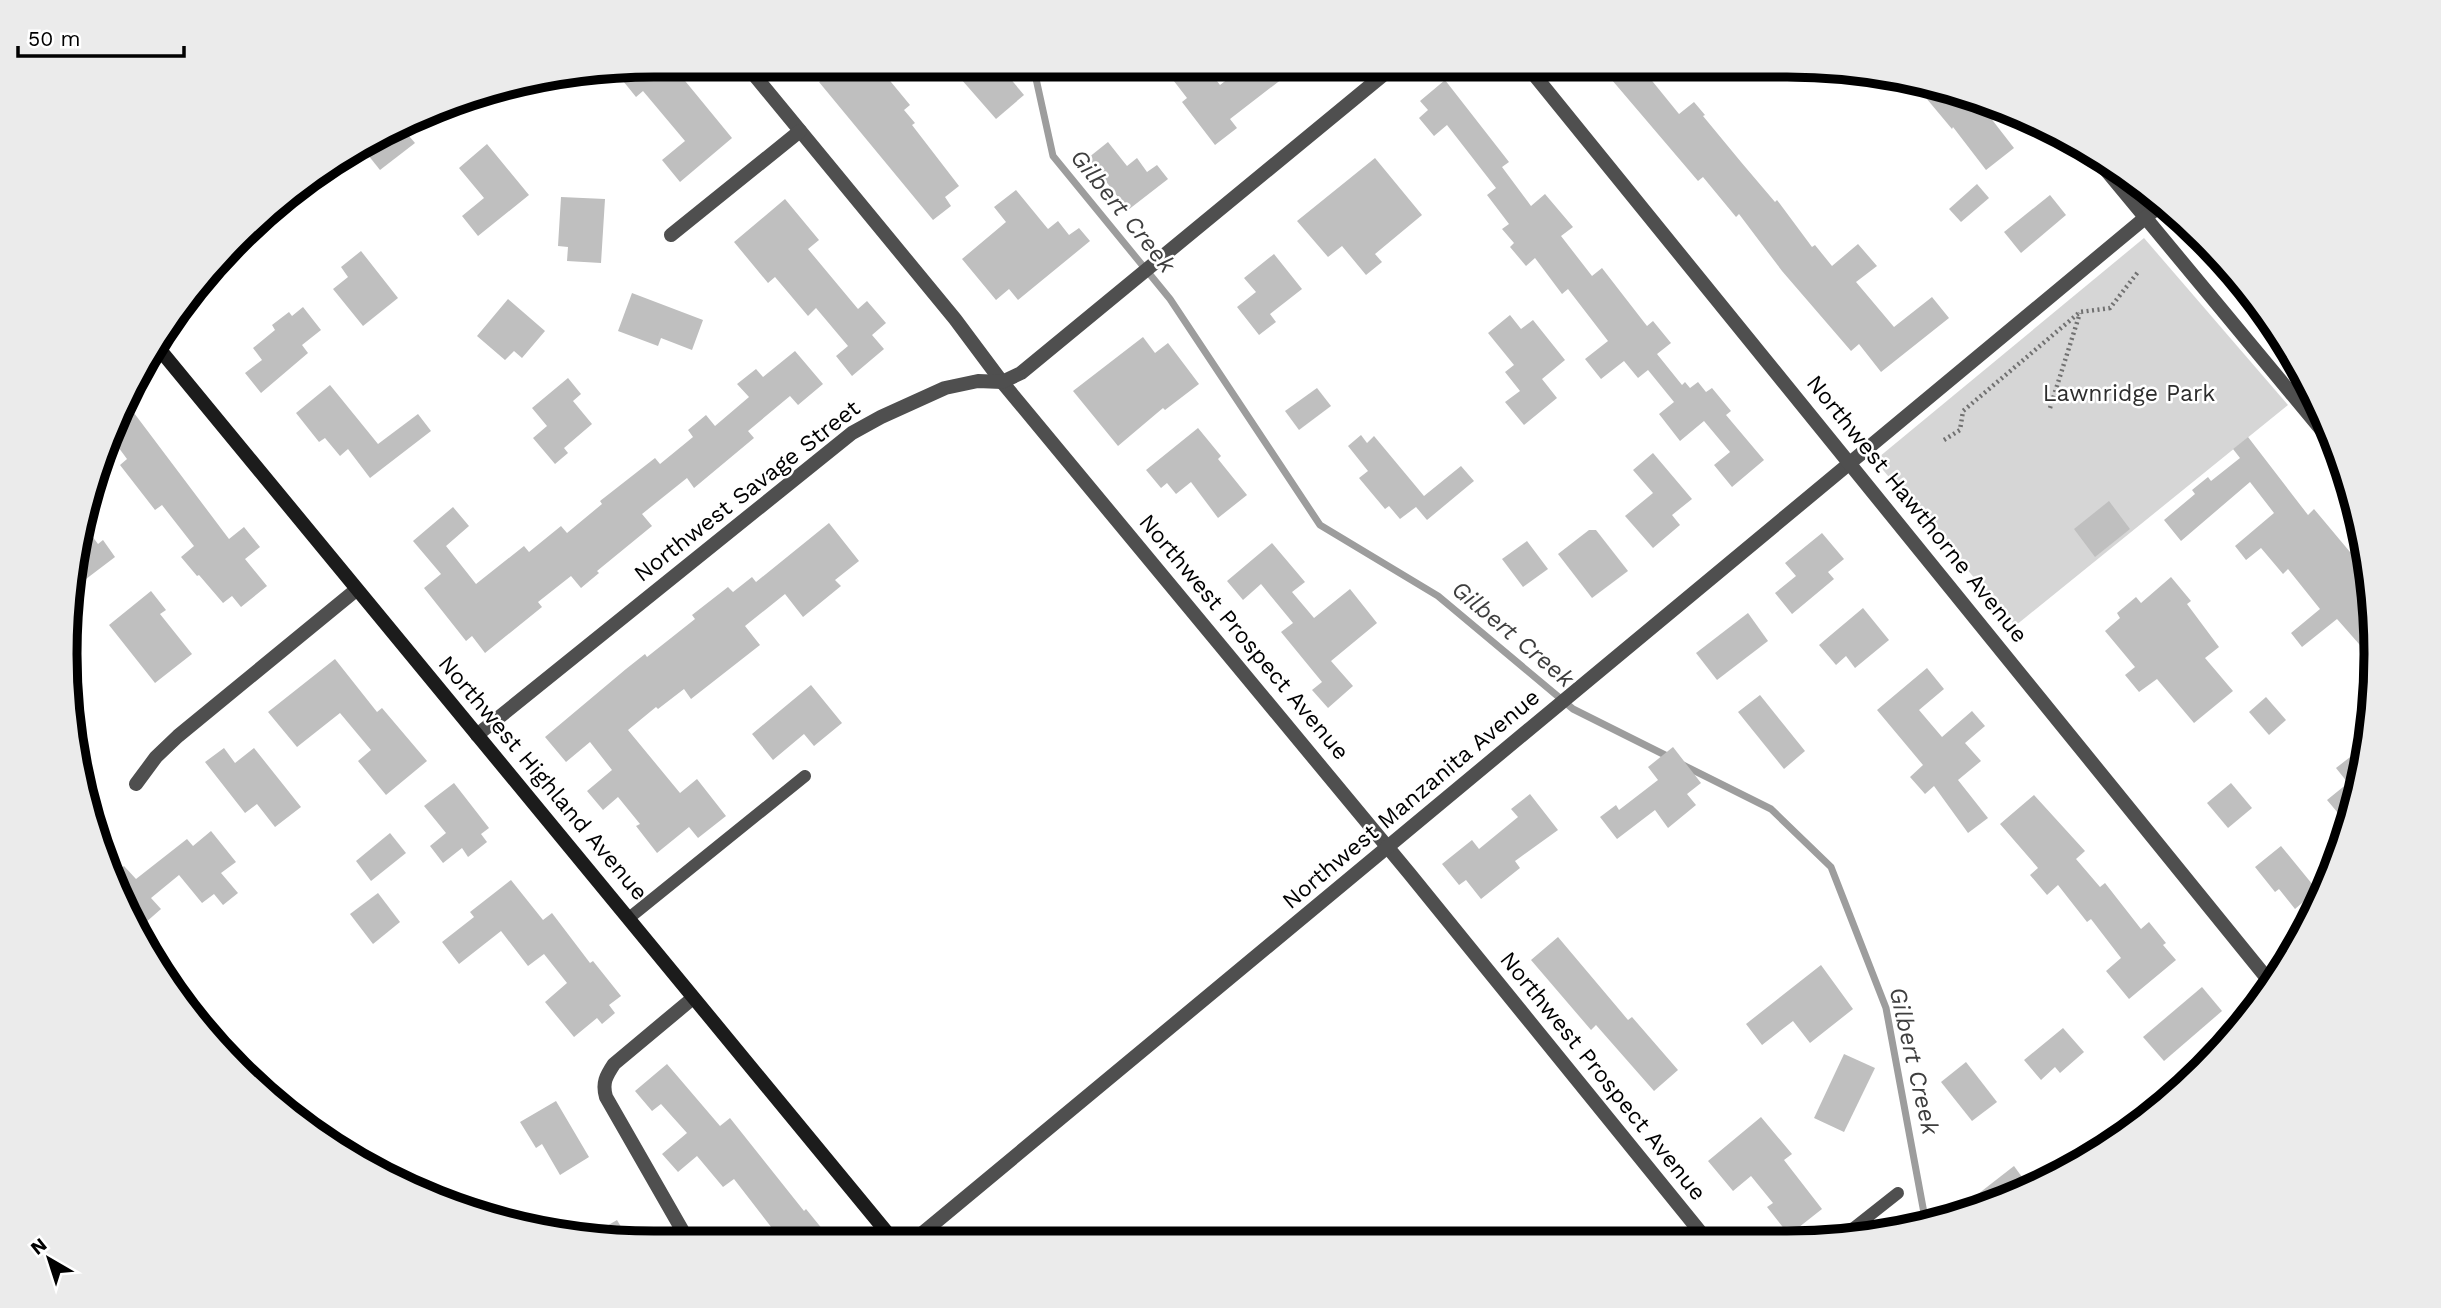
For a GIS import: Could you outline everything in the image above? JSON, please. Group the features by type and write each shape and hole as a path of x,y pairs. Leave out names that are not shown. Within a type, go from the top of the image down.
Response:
{"main road":[{"name":"Northwest Highland Avenue","path":"162,352 886,1231"}],"street":[{"name":"Northwest Prospect Avenue","path":"756,77 955,319 1002,382 1389,848 1700,1231"},
{"name":"Northwest Savage Street","path":"477,735 852,433 881,416 945,388 978,381 1002,382 1021,373 1380,77"},
{"name":"Northwest Hawthorne Avenue","path":"1536,77 2266,977"},
{"path":"671,235 800,131"},
{"path":"2110,175 2315,422"},
{"name":"Northwest Manzanita Avenue","path":"925,1231 2154,209"},
{"path":"136,784 156,757 178,736 356,590"},
{"path":"682,1231 606,1097 603,1087 605,1077 614,1064 693,998"}],"lane":[{"path":"629,918 805,776"},
{"path":"1856,1227 1898,1193"}],"path":[{"path":"1944,440 1960,430 1963,411 2080,312 2110,308 2138,272"},
{"path":"2050,408 2080,312"}],"green space":[{"name":"Lawnridge Park","path":"2144,238 2288,405 2015,626 1883,470 1879,457"}],"building":[{"path":"682,77 732,138 680,182 662,160 685,141 643,91 636,97 621,78"},
{"path":"826,77 887,77 910,105 904,110 915,123 912,125 959,186 945,197 951,206 933,220 819,82"},
{"path":"1009,77 1024,95 996,119 961,79"},
{"path":"1171,77 1214,77 1220,85 1230,77 1284,77 1230,119 1237,128 1215,145 1182,102 1187,98"},
{"path":"1609,77 1649,77 1679,114 1694,102 1741,162 1775,202 1777,200 1812,247 1815,245 1832,266 1858,244 1877,266 1856,282 1894,327 1932,297 1949,318 1881,372 1859,344 1851,351 1782,271 1739,214 1736,217 1703,177 1698,181"},
{"path":"1445,80 1509,162 1502,167 1531,206 1545,194 1573,227 1561,236 1592,276 1602,268 1647,326 1653,321 1671,343 1657,354 1682,385 1685,382 1690,388 1698,382 1706,392 1712,388 1731,411 1726,415 1764,460 1732,487 1714,465 1730,452 1704,421 1680,441 1659,414 1674,402 1648,370 1638,378 1624,361 1601,379 1585,359 1608,341 1568,289 1562,294 1535,258 1526,266 1510,247 1514,243 1502,229 1509,224 1487,195 1496,188 1447,125 1434,136 1419,118 1428,110 1420,101"},
{"path":"1922,94 1987,114 2014,148 1986,170 1953,127 1952,129"},
{"path":"407,133 415,143 380,170 367,153"},
{"path":"1108,142 1127,166 1137,158 1147,172 1157,165 1168,179 1128,210 1088,158"},
{"path":"487,144 529,195 478,236 462,216 484,198 459,168"},
{"path":"1375,158 1422,215 1375,254 1382,262 1366,275 1342,246 1328,257 1297,221"},
{"path":"1977,184 1989,198 1961,222 1949,209"},
{"path":"1016,190 1048,229 1058,221 1069,235 1079,228 1090,241 1018,300 1009,289 996,300 962,259 1006,222 994,207"},
{"path":"2050,195 2066,215 2021,253 2004,232"},
{"path":"561,197 605,199 601,263 567,261 568,247 558,246"},
{"path":"785,199 819,240 808,249 858,309 867,301 886,323 872,335 884,349 852,376 836,356 848,346 816,308 808,316 775,277 768,283 734,242"},
{"path":"361,251 398,298 363,326 333,289 348,277 341,267"},
{"path":"1274,254 1302,289 1270,314 1276,322 1259,335 1237,307 1256,292 1244,278"},
{"path":"632,293 703,320 692,350 661,338 658,346 618,331"},
{"path":"508,299 545,331 522,358 514,351 505,360 477,336"},
{"path":"303,307 321,330 302,345 308,353 261,393 245,373 262,360 253,348 275,330 272,325 289,312 292,316"},
{"path":"1510,315 1521,329 1533,320 1565,360 1542,379 1557,398 1524,425 1505,402 1520,391 1505,372 1514,365 1488,333"},
{"path":"1143,337 1155,353 1168,343 1199,384 1165,410 1163,408 1118,446 1073,391"},
{"path":"795,351 823,384 798,405 790,396 748,431 754,438 694,488 687,478 642,514 652,526 597,571 599,573 581,588 571,576 538,602 542,607 485,653 472,636 466,641 424,588 441,574 413,541 453,507 469,526 446,546 476,584 524,546 529,552 561,526 567,533 602,504 600,501 655,458 660,464 693,437 688,430 706,415 715,426 749,397 737,384 756,369 763,377"},
{"path":"568,378 581,394 573,401 592,424 564,448 568,453 555,464 533,438 547,426 532,408"},
{"path":"330,385 378,444 418,414 431,431 370,478 348,449 340,456 325,438 319,442 296,413"},
{"path":"1317,388 1331,406 1299,430 1285,411"},
{"path":"132,410 229,539 244,527 260,547 245,559 267,586 241,607 232,596 223,603 181,557 194,546 162,505 155,510 120,465 127,459 117,445"},
{"path":"1198,428 1221,456 1218,459 1247,495 1218,518 1191,482 1176,494 1167,483 1161,488 1146,470"},
{"path":"1361,435 1367,443 1374,436 1424,496 1461,466 1474,481 1427,520 1416,507 1400,519 1389,506 1385,509 1359,478 1368,471 1348,446"},
{"path":"2248,437 2308,515 2314,509 2350,552 2353,550 2355,552 2363,616 2364,650 2337,619 2302,647 2291,633 2320,609 2288,569 2283,574 2261,548 2246,560 2235,546 2274,513 2250,482 2181,541 2164,520 2195,494 2192,490 2208,477 2211,481 2240,458 2233,449"},
{"path":"1653,453 1692,499 1672,515 1680,525 1653,548 1625,516 1653,493 1633,470"},
{"path":"2109,501 2130,529 2095,557 2074,529"},
{"path":"829,523 859,561 835,580 841,586 803,617 785,594 745,626 760,645 691,699 684,689 628,730 680,793 697,779 726,816 698,838 689,827 657,853 636,826 640,824 618,797 603,810 587,791 612,770 590,742 566,762 545,737 645,654 647,657 695,619 692,615 728,587 733,592 752,577 756,582"},
{"path":"1589,530 1596,530 1628,571 1592,598 1558,554"},
{"path":"90,533 98,544 103,540 115,557 86,579 83,575"},
{"path":"1822,533 1844,559 1828,572 1834,579 1792,614 1775,593 1796,576 1785,563"},
{"path":"1527,541 1548,569 1523,587 1502,559"},
{"path":"1272,543 1305,582 1292,592 1314,618 1350,589 1377,623 1331,661 1353,686 1328,708 1312,690 1322,682 1281,632 1293,623 1261,584 1243,600 1227,581"},
{"path":"2171,577 2191,601 2187,604 2219,647 2205,658 2233,691 2194,723 2157,679 2139,692 2125,675 2135,667 2105,631 2120,618 2117,613 2136,597 2141,603"},
{"path":"151,591 166,610 160,614 192,654 155,683 109,625"},
{"path":"1863,608 1889,640 1855,668 1846,656 1836,665 1819,645"},
{"path":"1748,613 1768,641 1717,680 1696,653"},
{"path":"335,659 377,712 382,708 427,761 386,795 358,761 371,750 340,713 297,747 268,712"},
{"path":"1927,668 1944,689 1919,710 1942,737 1972,711 1985,726 1965,743 1981,761 1958,780 1988,818 1968,833 1934,786 1925,794 1910,777 1923,765 1877,710"},
{"path":"811,685 842,723 814,746 804,734 773,760 752,734"},
{"path":"1760,695 1805,751 1784,769 1738,712"},
{"path":"2266,697 2286,720 2269,735 2249,712"},
{"path":"1673,747 1701,783 1687,794 1696,805 1668,828 1655,810 1617,839 1600,817 1616,805 1619,810 1658,780 1648,767"},
{"path":"224,748 235,763 254,748 301,807 275,827 257,804 245,813 205,762"},
{"path":"2355,755 2340,816 2327,800 2348,783 2336,768"},
{"path":"454,783 489,828 481,834 487,842 468,857 462,848 443,863 430,846 446,833 424,806"},
{"path":"2231,783 2252,808 2228,828 2207,803"},
{"path":"1530,794 1558,830 1515,861 1520,868 1481,899 1466,880 1459,885 1442,864 1472,840 1479,849 1518,817 1511,809"},
{"path":"2034,795 2085,851 2076,859 2100,887 2105,883 2141,929 2149,922 2176,960 2129,999 2106,971 2121,958 2091,919 2087,922 2058,885 2047,895 2030,875 2038,868 2000,824"},
{"path":"211,831 236,862 221,873 238,893 223,905 214,894 202,903 179,875 151,898 161,909 144,923 119,870 124,866 136,879 187,839 193,846"},
{"path":"390,833 406,853 371,881 356,861"},
{"path":"2281,846 2314,887 2310,896 2295,909 2279,889 2275,892 2255,867"},
{"path":"511,880 543,920 552,913 590,963 593,961 621,996 609,1005 615,1013 602,1024 597,1018 574,1037 545,1002 567,983 544,954 528,966 501,931 459,964 442,942 474,917 470,912"},
{"path":"378,893 400,922 373,944 350,914"},
{"path":"1558,937 1628,1020 1632,1017 1678,1070 1654,1091 1596,1025 1591,1030 1531,960"},
{"path":"1821,965 1853,1009 1810,1043 1793,1021 1762,1045 1746,1024"},
{"path":"2202,987 2222,1011 2164,1061 2143,1037"},
{"path":"2063,1028 2084,1052 2060,1073 2055,1067 2041,1080 2024,1060"},
{"path":"1844,1054 1875,1068 1844,1132 1814,1118"},
{"path":"1966,1062 1997,1102 1972,1121 1941,1082"},
{"path":"667,1064 720,1126 730,1118 804,1211 806,1209 824,1231 774,1231 734,1179 723,1187 697,1156 678,1172 662,1154 687,1133 661,1104 652,1111 635,1091"},
{"path":"556,1101 589,1157 560,1175 542,1144 536,1148 520,1122"},
{"path":"1761,1117 1792,1154 1784,1160 1822,1209 1794,1231 1786,1231 1767,1207 1773,1203 1751,1176 1733,1191 1708,1161"},
{"path":"2014,1166 2024,1180 2008,1187 1969,1201"},
{"path":"617,1220 623,1230 616,1230 602,1229"}],"waterway":[{"name":"Gilbert Creek","path":"1036,77 1053,156 1170,299 1320,525 1438,596 1573,709 1671,758"},
{"name":"Gilbert Creek","path":"1681,764 1771,809 1831,867 1886,1008 1925,1214"}]}
